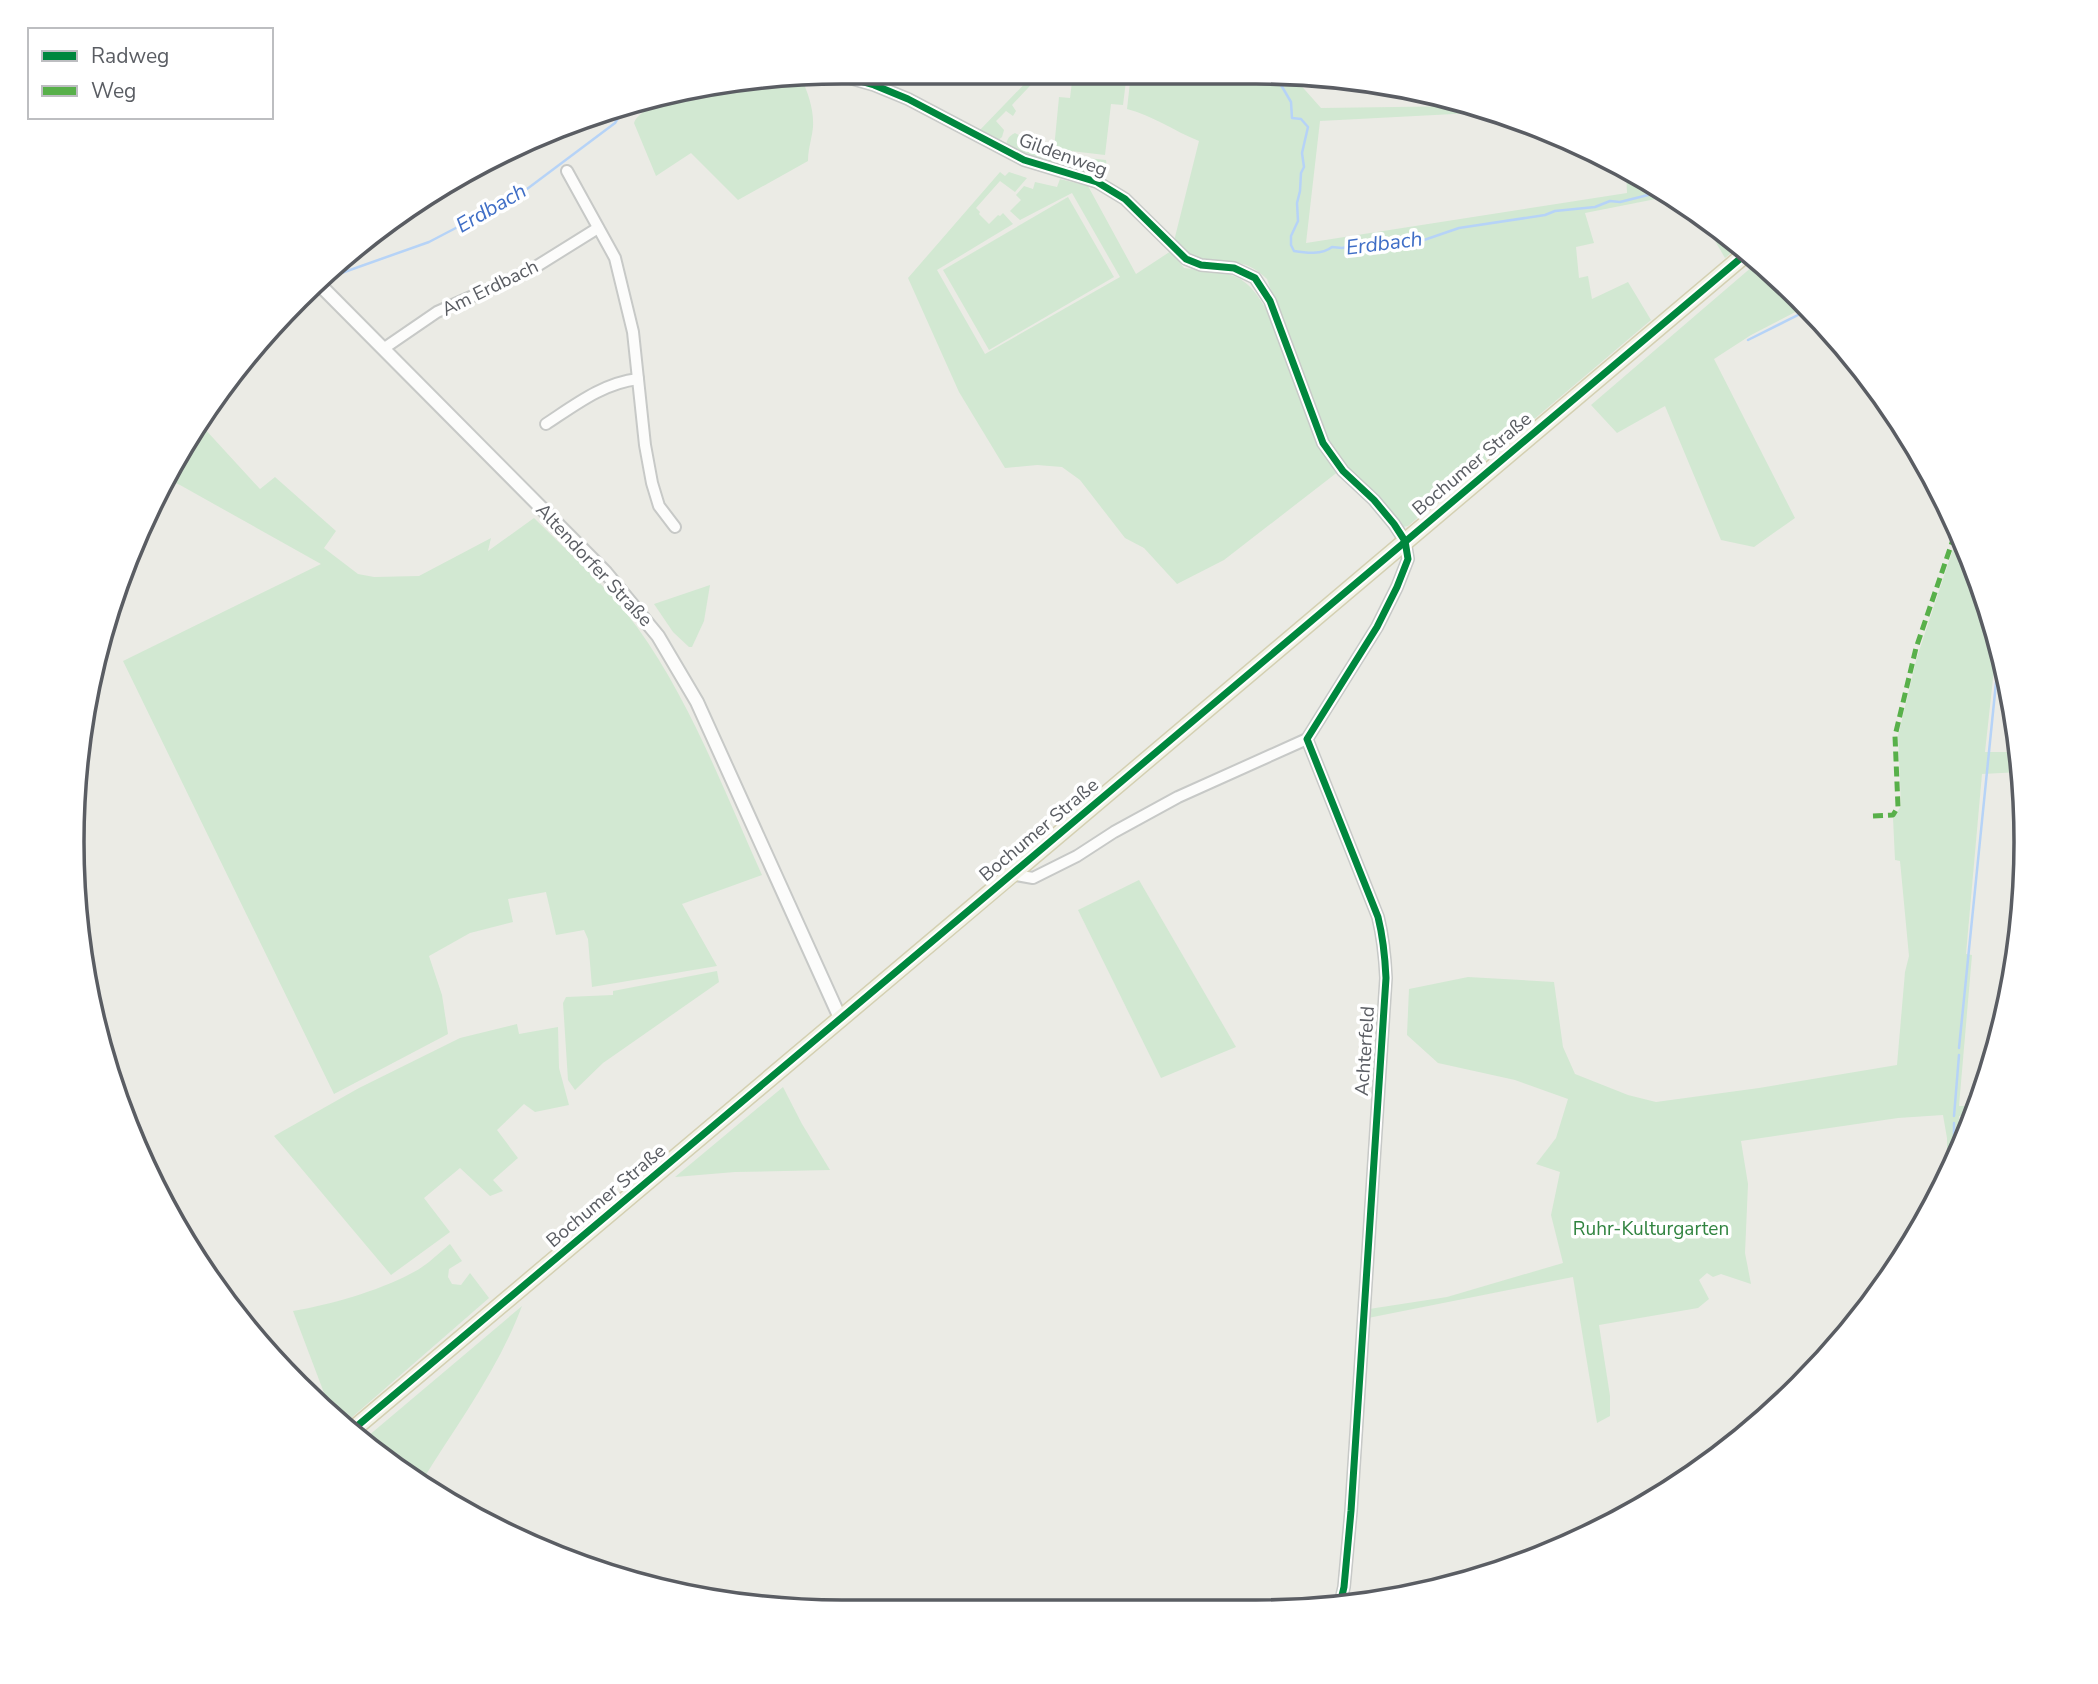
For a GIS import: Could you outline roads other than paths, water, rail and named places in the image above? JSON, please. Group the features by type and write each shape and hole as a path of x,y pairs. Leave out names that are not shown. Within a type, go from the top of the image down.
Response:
{"main road":[{"name":"Bochumer Straße","path":"358,1425 1740,259"}],"street":[{"name":"Gildenweg","path":"870,84 908,99 1024,160 1097,182 1125,199 1186,259 1201,265 1234,268 1255,278 1270,301 1323,443 1332,458 1374,500 1405,541"},
{"path":"567,171 615,258 634,332 646,453 655,496 675,527"},
{"name":"Am Erdbach","path":"383,349 437,312 529,271 598,228"},
{"name":"Altendorfer Straße","path":"324,289 606,573 658,636 701,711 841,1020"},
{"path":"546,424 594,393 624,381 638,379"},
{"path":"1010,874 1032,878 1077,856 1178,797 1307,739 1377,627 1397,587 1408,559 1405,541"},
{"name":"Achterfeld","path":"1307,739 1378,917 1384,938 1386,978 1351,1511 1342,1595"}],"waterway":[{"name":"Erdbach","path":"1281,85 1291,102 1292,118 1301,119 1308,127 1302,153 1304,167 1297,203 1298,221 1291,236 1294,251 1319,252 1332,247 1342,248 1412,236 1424,240 1459,228 1545,215 1555,211 1595,207 1610,201 1620,202 1649,195"},
{"name":"Erdbach","path":"341,273 429,242 507,204 618,118"},
{"path":"1748,340 1800,314"},
{"path":"1959,1048 1996,681"},
{"path":"1954,1116 1959,1055"},
{"path":"1954,1123 1954,1136"}],"park label":[{"name":"Ruhr-Kulturgarten","path":"1651,1229"}]}
